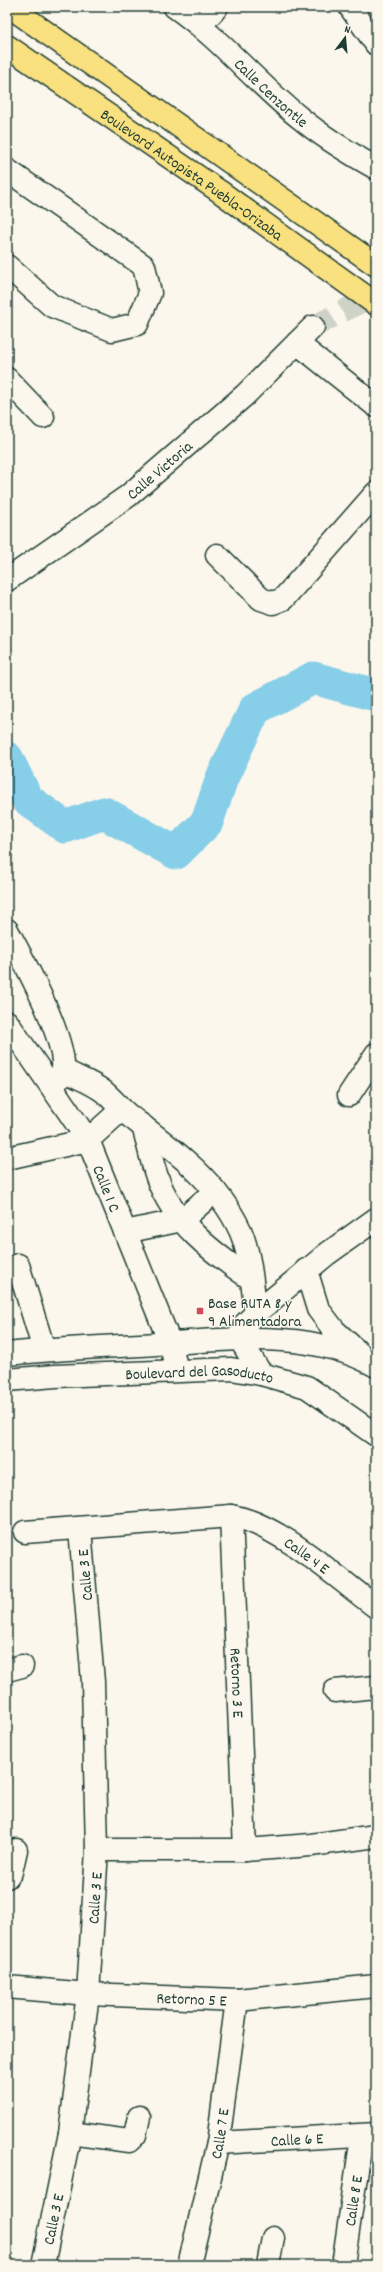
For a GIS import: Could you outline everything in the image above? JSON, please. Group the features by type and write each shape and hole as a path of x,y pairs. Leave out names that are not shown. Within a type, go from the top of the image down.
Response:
{"highway":[{"name":"Boulevard Autopista Puebla-Orizaba","path":"10,7 376,265"},
{"name":"Boulevard Autopista Puebla-Orizaba","path":"7,46 219,191 376,304"}],"street":[{"name":"Calle Cenzontle","path":"175,7 200,25 299,117 332,141 376,168"},
{"path":"200,25 217,7"},
{"path":"350,7 376,44"},
{"path":"7,170 144,266 150,293 137,324 112,330 52,306 7,266"},
{"name":"Calle Victoria","path":"7,580 128,496 245,395 313,327"},
{"path":"297,343 376,406"},
{"path":"7,379 43,416"},
{"path":"217,555 261,599 273,603 283,599 376,493"},
{"path":"7,930 20,954 60,1040 63,1070 53,1090"},
{"name":"Calle 1 C","path":"7,1022 88,1140 170,1344 177,1370"},
{"path":"349,1095 376,1054"},
{"path":"63,1070 103,1091 121,1110 180,1154 215,1191 228,1208 240,1231 248,1255 256,1313"},
{"path":"7,1158 88,1140 121,1110"},
{"path":"143,1126 157,1177 168,1200 182,1220 200,1241 251,1279"},
{"path":"125,1232 182,1220 215,1191"},
{"path":"261,1374 240,1339 244,1325 306,1270 376,1219"},
{"path":"18,1265 44,1350"},
{"path":"306,1270 318,1309 334,1330 371,1363"},
{"name":"Boulevard del Gasoducto","path":"7,1354 44,1350 240,1339 302,1341 332,1347 371,1363"},
{"name":"Boulevard del Gasoducto","path":"7,1380 177,1370 231,1369 261,1374 307,1387 376,1435"},
{"name":"Calle 3 E","path":"25,1532 80,1529 231,1516"},
{"name":"Calle 4 E","path":"231,1516 257,1523 271,1530 376,1607"},
{"name":"Retorno 3 E","path":"231,1516 245,1850"},
{"name":"Calle 3 E","path":"43,2265 70,2133 88,1994 97,1850 93,1682 80,1529"},
{"path":"335,1692 376,1687"},
{"path":"97,1850 245,1850 311,1845 376,1836"},
{"path":"7,1877 11,1872 16,1850"},
{"name":"Retorno 5 E","path":"7,1987 88,1994 237,2000 376,1986"},
{"name":"Calle 7 E","path":"188,2265 218,2143 237,2000"},
{"path":"70,2133 128,2141 135,2135 139,2116"},
{"name":"Calle 6 E","path":"218,2143 369,2135"},
{"name":"Calle 8 E","path":"343,2265 369,2135"},
{"path":"268,2265 273,2238"}],"waterway":[{"path":"7,758 27,799 65,827 104,813 176,853 207,822 222,778 255,709 313,678 376,695"}],"tunnel":[{"path":"313,327 376,294"}],"place":[{"name":"Base RUTA 8 y 9 Alimentadora","path":"200,1311"}]}
